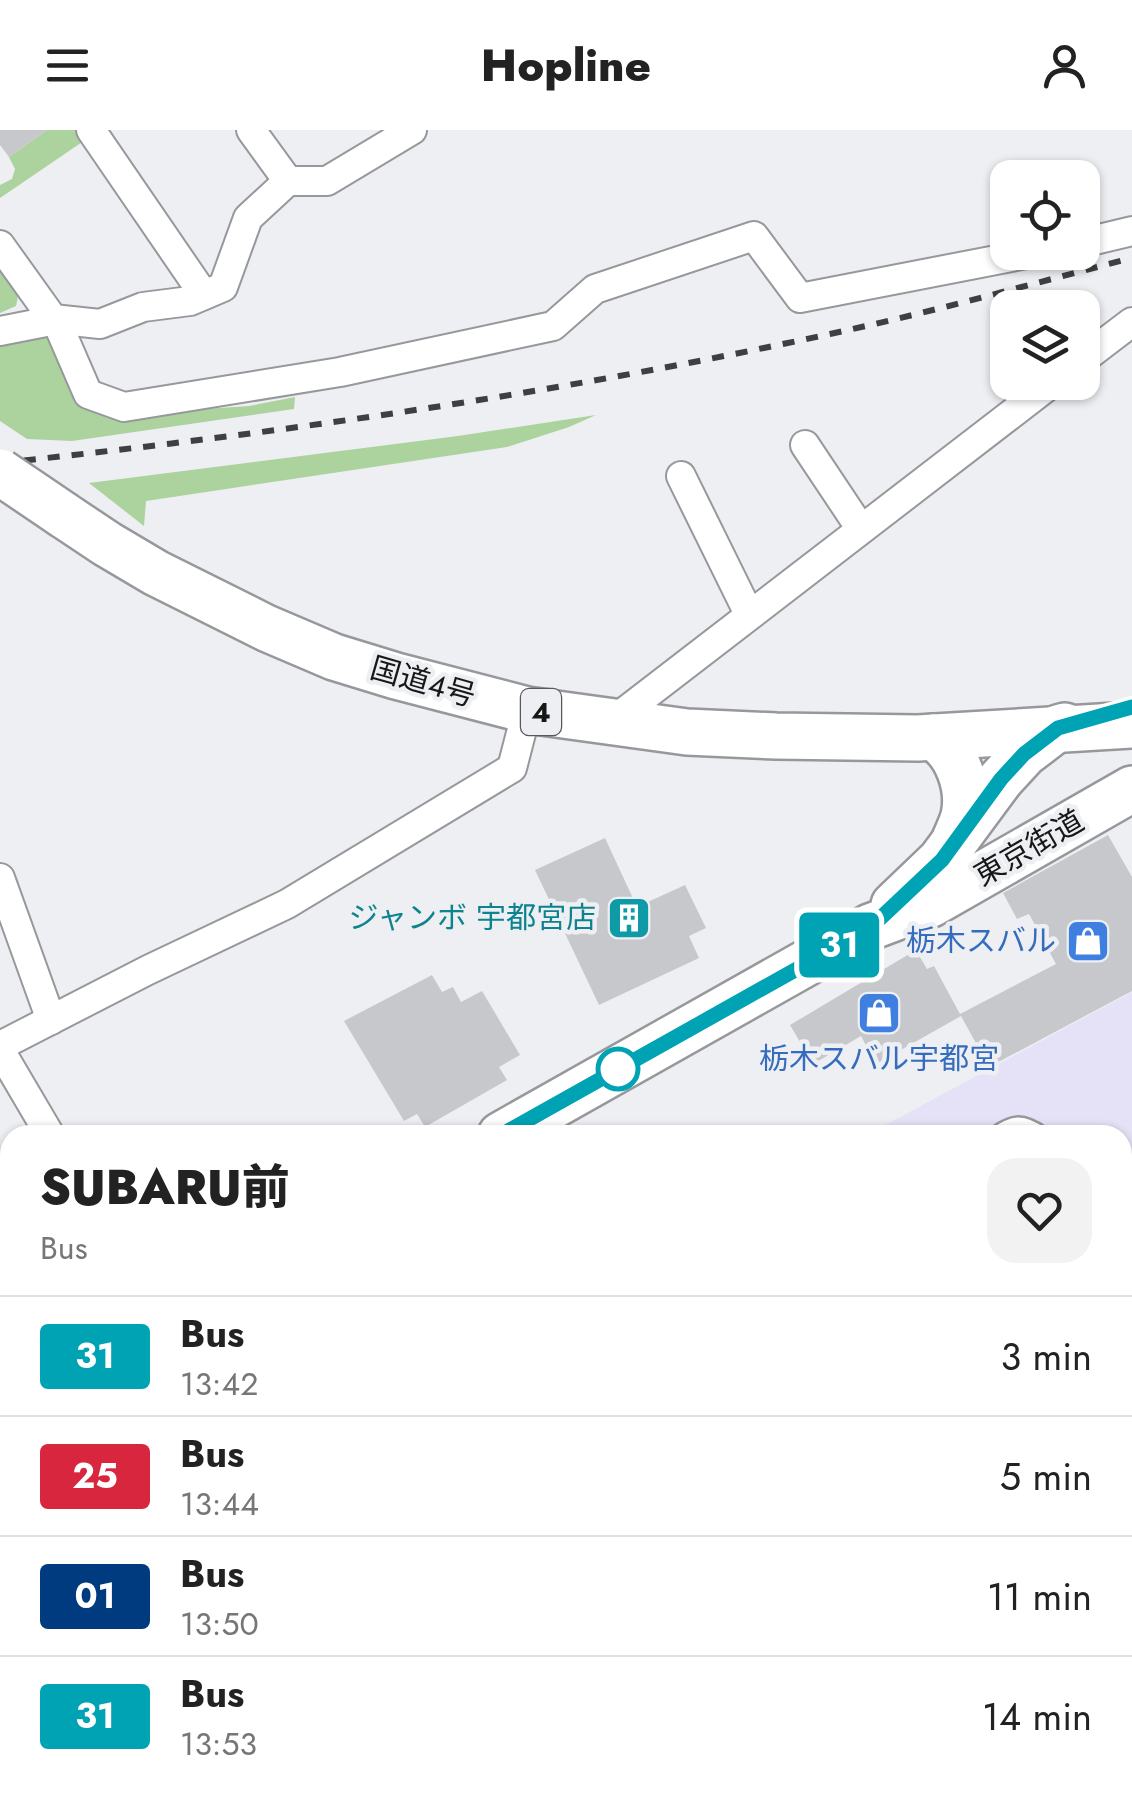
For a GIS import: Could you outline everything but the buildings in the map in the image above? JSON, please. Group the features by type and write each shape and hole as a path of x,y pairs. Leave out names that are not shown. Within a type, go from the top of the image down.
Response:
{"highway":[{"name":"国道4号","path":"0,472 107,544 172,581 283,635 396,676 527,710 687,732 776,736 933,737 1132,725"},
{"name":"東京街道","path":"870,928 948,850 1024,754 1058,728 1132,706"},
{"path":"933,737 951,753 964,785 964,816 948,850"},
{"name":"東京街道","path":"948,850 1015,832 1132,764"},
{"name":"東京街道","path":"519,1125 870,928 932,904 1132,789"}],"street":[{"path":"91,130 204,295"},
{"path":"251,130 288,181"},
{"path":"0,331 56,320 100,324 143,307 190,301 223,287 248,218 288,181 326,182 403,132"},
{"path":"1100,239 1132,232"},
{"path":"0,245 56,320 88,394 124,407 340,372 553,326 595,289 754,236 800,298 990,261"},
{"path":"1100,346 1132,322"},
{"path":"610,723 1028,400"},
{"path":"805,445 860,529"},
{"path":"681,476 749,614"},
{"path":"44,1125 0,1048 287,904 512,768 527,710"},
{"path":"0,878 51,1020"}],"shaded area":[{"path":"1132,992 1132,1125 886,1125"}],"green space":[{"path":"47,130 86,130 91,136 0,198 0,185 12,179 15,169 9,157"},
{"path":"0,261 20,287 16,306 0,313"},
{"path":"51,329 117,415 249,406 295,397 294,409 72,441 27,439 0,421 0,340"},
{"path":"596,415 507,447 146,501 144,526 89,483 458,436"}],"railway":[{"path":"0,463 330,423 658,369 875,324 1132,258"}],"bus line":[{"name":"31","path":"519,1125 870,928 942,860 1024,754 1058,728 1132,707"}],"place":[{"name":"ジャンボ 宇都宮店","path":"629,918"},
{"name":"栃木スバル","path":"1088,941"},
{"name":"栃木スバル宇都宮","path":"879,1013"}]}
